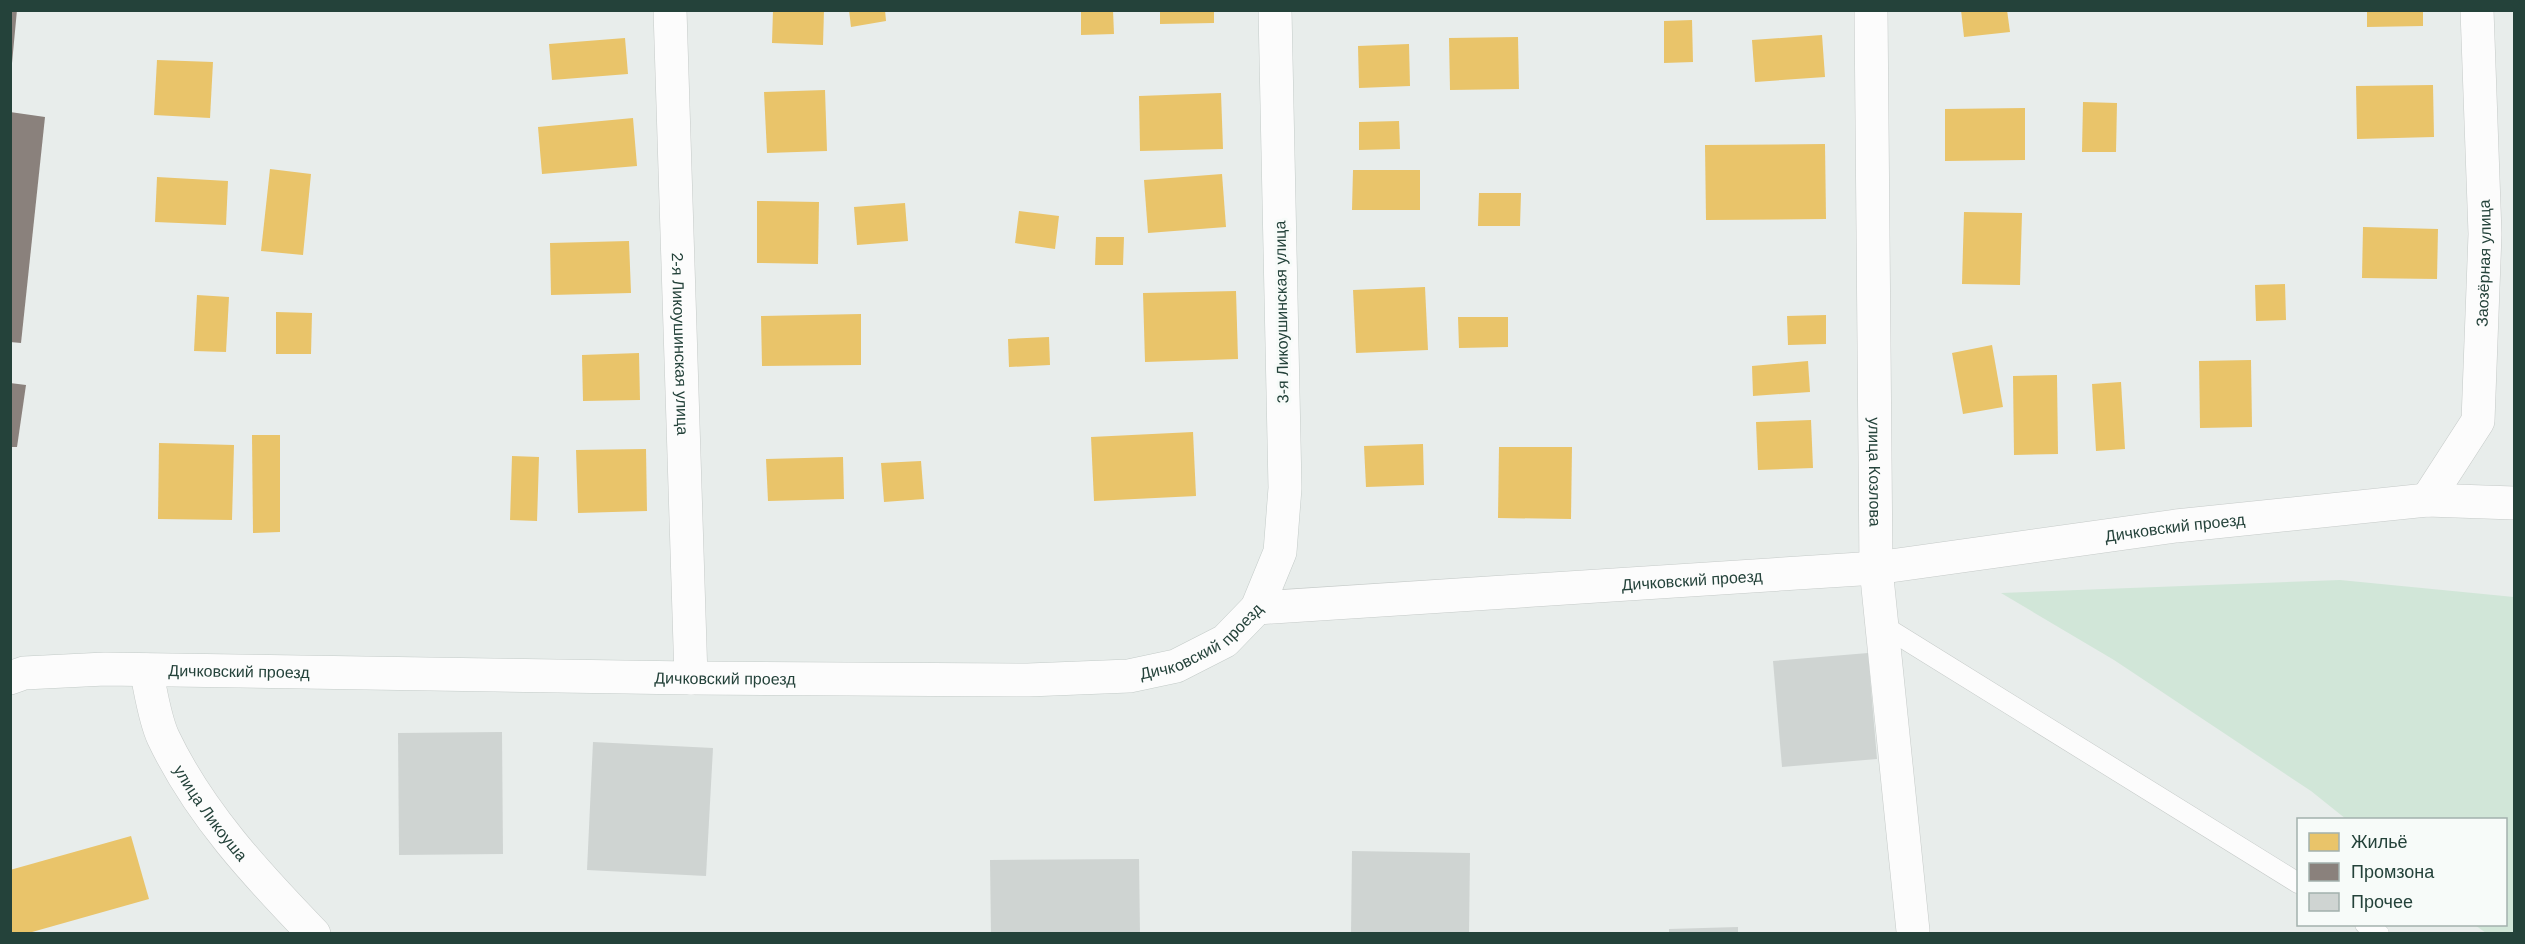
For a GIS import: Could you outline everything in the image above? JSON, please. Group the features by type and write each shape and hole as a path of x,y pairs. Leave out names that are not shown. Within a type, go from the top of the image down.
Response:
{"street":[{"name":"2-я Ликоушинская улица","path":"670,10 692,678"},
{"name":"3-я Ликоушинская улица","path":"1257,608 1280,552 1285,488 1275,10"},
{"name":"улица Козлова","path":"1871,10 1876,568 1913,931"},
{"name":"Заозёрная улица","path":"2427,500 2478,421 2485,234 2477,10"},
{"name":"Дичковский проезд","path":"17,676 146,670 692,678 1028,680 1129,676 1176,666 1225,641 1257,608 1876,568 2176,526 2427,500 2514,503"},
{"name":"улица Ликоуша","path":"146,670 162,735 207,814 271,890 314,933"}],"lane":[{"path":"1882,625 2297,883"}],"green space":[{"path":"2340,580 2514,597 2514,933 2486,933 2476,926 2507,926 2507,818 2345,818 2311,791 2114,660 2001,593"}],"building: Жильё":[{"path":"773,10 824,10 823,45 772,43"},
{"path":"849,10 885,10 886,21 851,27"},
{"path":"1081,10 1113,10 1114,34 1081,35"},
{"path":"1160,10 1214,10 1214,23 1160,24"},
{"path":"1961,10 2007,10 2010,32 1964,37"},
{"path":"2367,10 2423,10 2423,26 2367,27"},
{"path":"1692,20 1693,62 1664,63 1664,21"},
{"path":"1822,35 1825,77 1755,82 1752,40"},
{"path":"1518,37 1519,89 1450,90 1449,38"},
{"path":"625,38 628,74 552,80 549,44"},
{"path":"1409,44 1410,86 1359,88 1358,46"},
{"path":"157,60 213,62 210,118 154,115"},
{"path":"2433,85 2434,137 2357,139 2356,86"},
{"path":"825,90 827,151 767,153 764,92"},
{"path":"1221,93 1223,149 1140,151 1139,96"},
{"path":"2083,102 2117,103 2116,152 2082,152"},
{"path":"2025,108 2025,160 1945,161 1945,109"},
{"path":"633,118 637,166 542,174 538,127"},
{"path":"1399,121 1400,149 1359,150 1359,122"},
{"path":"1825,144 1826,219 1706,220 1705,145"},
{"path":"270,169 311,174 303,255 261,251"},
{"path":"1353,170 1420,170 1420,210 1352,210"},
{"path":"1222,174 1226,227 1148,233 1144,180"},
{"path":"157,177 228,181 226,225 155,222"},
{"path":"1479,193 1521,193 1520,226 1478,226"},
{"path":"757,201 819,202 818,264 757,263"},
{"path":"905,203 908,241 857,245 854,207"},
{"path":"1019,211 1059,216 1055,249 1015,243"},
{"path":"1964,212 2022,213 2020,285 1962,284"},
{"path":"2363,227 2438,229 2437,279 2362,278"},
{"path":"1096,237 1124,237 1123,265 1095,265"},
{"path":"629,241 631,293 551,295 550,243"},
{"path":"2285,284 2286,320 2256,321 2255,285"},
{"path":"1425,287 1428,350 1356,353 1353,290"},
{"path":"1236,291 1238,359 1145,362 1143,293"},
{"path":"197,295 229,297 226,352 194,351"},
{"path":"276,312 312,313 311,354 276,354"},
{"path":"861,314 861,365 762,366 761,316"},
{"path":"1826,315 1826,344 1788,345 1787,316"},
{"path":"1458,317 1508,317 1508,347 1459,348"},
{"path":"1049,337 1050,365 1009,367 1008,339"},
{"path":"1992,345 2003,407 1963,414 1952,353"},
{"path":"639,353 640,400 583,401 582,355"},
{"path":"2251,360 2252,427 2200,428 2199,361"},
{"path":"1808,361 1810,392 1753,396 1752,366"},
{"path":"2057,375 2058,454 2014,455 2013,376"},
{"path":"2121,382 2125,449 2096,451 2092,384"},
{"path":"1811,420 1813,468 1758,470 1756,422"},
{"path":"1193,432 1196,496 1094,501 1091,437"},
{"path":"252,435 280,435 280,532 253,533"},
{"path":"159,443 234,445 232,520 158,519"},
{"path":"1423,444 1424,485 1366,487 1364,446"},
{"path":"1499,447 1572,447 1571,519 1498,518"},
{"path":"646,449 647,511 578,513 576,450"},
{"path":"512,456 539,457 537,521 510,520"},
{"path":"843,457 844,499 768,501 766,459"},
{"path":"921,461 924,499 884,502 881,463"},
{"path":"131,836 149,899 25,934 10,934 10,870"}],"building: Промзона":[{"path":"10,10 17,10 12,63 10,63"},
{"path":"10,112 45,117 21,343 10,342"},
{"path":"10,383 26,385 17,447 10,447"}],"building: Прочее":[{"path":"1868,653 1877,759 1782,767 1773,661"},
{"path":"502,732 503,854 399,855 398,733"},
{"path":"593,742 713,748 706,876 587,870"},
{"path":"1352,851 1470,853 1469,934 1351,934"},
{"path":"1139,859 1140,934 991,934 990,860"},
{"path":"1738,927 1738,934 1669,934 1669,929"}]}
